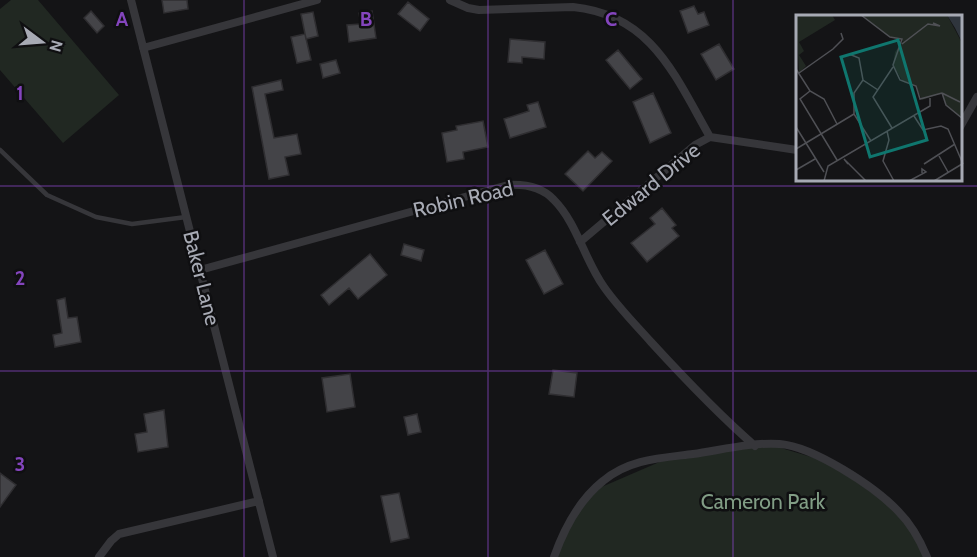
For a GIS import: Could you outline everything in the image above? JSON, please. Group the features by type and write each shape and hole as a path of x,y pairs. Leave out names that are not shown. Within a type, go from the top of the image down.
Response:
{"street":[{"name":"Baker Lane","path":"131,0 273,557"},
{"path":"143,48 316,0"},
{"path":"450,0 479,10 589,8 619,19 644,35 656,48 710,137"},
{"path":"962,123 977,97"},
{"name":"Edward Drive","path":"580,242 695,145 710,137 796,150"},
{"name":"Robin Road","path":"200,270 497,188 518,184 529,185 549,195 557,202 601,284 612,299 732,426 755,446"},
{"path":"554,557 582,501 614,473 637,462 655,458 782,444 800,448 831,463 883,497 899,512 916,535 927,557"},
{"path":"99,557 119,534 259,501"}],"lane":[{"path":"0,150 47,195 96,217 132,224 186,217"}],"green space":[{"path":"11,0 38,0 119,95 63,143 0,70 0,9"},
{"name":"Cameron Park","path":"768,444 831,463 902,515 926,557 553,557 590,492 671,457"}],"building":[{"path":"162,0 187,0 188,9 164,13"},
{"path":"408,2 429,19 420,31 398,14"},
{"path":"694,6 698,14 704,12 709,25 688,33 680,11"},
{"path":"91,11 104,26 97,33 84,18"},
{"path":"372,11 376,38 349,42 347,25 361,24 359,13"},
{"path":"313,12 318,36 306,39 301,14"},
{"path":"305,34 311,60 297,63 291,37"},
{"path":"510,39 545,42 544,59 522,57 522,63 508,62"},
{"path":"719,44 734,69 716,80 701,54"},
{"path":"618,50 642,79 630,89 606,60"},
{"path":"336,60 340,73 323,78 320,64"},
{"path":"281,80 283,90 265,94 274,138 297,134 301,154 285,157 289,175 269,179 252,87"},
{"path":"653,93 671,133 650,143 633,102"},
{"path":"538,102 546,127 510,138 504,119 529,111 527,105"},
{"path":"483,121 488,147 463,152 464,159 447,162 442,133 457,130 456,126"},
{"path":"588,151 595,158 602,152 612,161 583,191 565,174"},
{"path":"662,208 676,225 672,228 679,236 647,262 631,243 655,224 650,218"},
{"path":"404,244 424,250 421,261 401,255"},
{"path":"545,250 563,284 544,294 526,260"},
{"path":"370,254 387,275 358,299 349,288 329,305 321,295"},
{"path":"65,298 68,318 77,317 81,342 55,347 53,335 62,333 57,300"},
{"path":"553,370 577,373 574,397 549,394"},
{"path":"350,374 355,407 327,412 322,378"},
{"path":"164,410 168,447 138,452 135,434 147,432 144,414"},
{"path":"417,414 421,432 408,435 404,417"},
{"path":"0,473 16,485 0,507"},
{"path":"399,493 409,538 391,542 381,496"}]}
